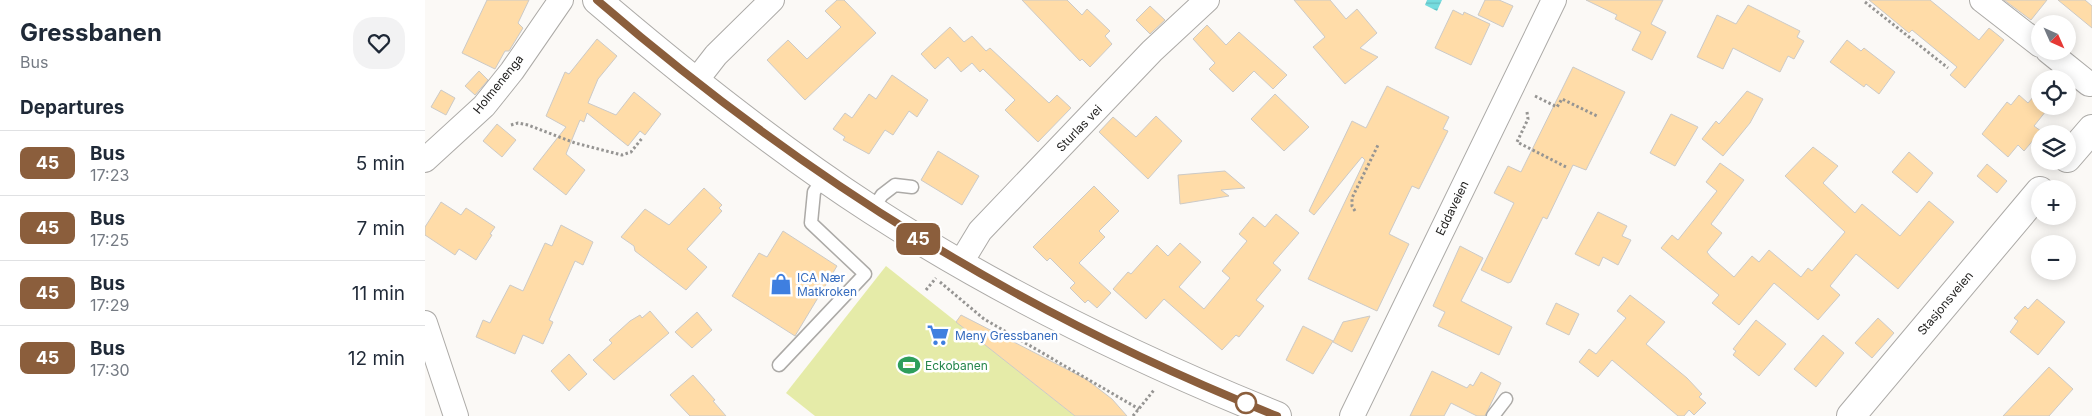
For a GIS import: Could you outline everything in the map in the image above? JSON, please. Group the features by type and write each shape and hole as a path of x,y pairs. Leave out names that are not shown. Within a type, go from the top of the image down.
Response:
{"main road":[{"path":"597,0 695,82 950,268 1186,378 1277,416"},
{"name":"Stasjonsveien","path":"2076,148 2092,130"},
{"name":"Stasjonsveien","path":"2049,180 2058,170"},
{"name":"Stasjonsveien","path":"1851,416 2031,202"}],"street":[{"name":"Holmenenga","path":"425,160 484,106 512,71 561,0"},
{"path":"695,82 716,55 772,0"},
{"name":"Sturlas vei","path":"950,268 981,231 1152,52 1207,0"},
{"name":"Eddaveien","path":"1352,416 1554,0"},
{"path":"1982,0 2031,38"},
{"path":"2058,60 2089,84"},
{"path":"425,323 456,416"}],"lane":[{"path":"779,365 869,278 811,223 814,192 824,177"},
{"path":"872,210 882,195 895,185 912,187"},
{"path":"1493,416 1506,400"}],"path":[{"path":"1865,2 1948,68"},
{"path":"1535,96 1557,107 1562,99 1597,116"},
{"path":"1527,112 1528,119 1517,142 1569,168"},
{"path":"511,125 518,123 528,125 575,143 622,155 631,152 643,137"},
{"path":"1355,211 1351,206 1352,198 1378,144"},
{"path":"927,290 936,278 950,268"},
{"path":"936,278 984,319 1139,409"},
{"path":"1133,416 1157,386"}],"green space":[{"name":"Eckobanen","path":"886,266 1075,416 815,416 786,393"}],"water":[{"path":"1427,0 1442,0 1437,11 1425,5"}],"building":[{"path":"487,0 529,0 518,23 523,28 509,51 505,51 495,69 462,53"},
{"path":"837,0 844,0 876,33 805,100 767,60 788,40 807,59 841,27 825,11"},
{"path":"1022,0 1067,0 1082,15 1087,9 1110,31 1105,36 1112,44 1090,67 1082,59 1080,61"},
{"path":"1294,0 1330,0 1346,19 1357,9 1377,33 1360,48 1378,57 1345,84 1313,47 1325,37"},
{"path":"1485,0 1499,0 1513,6 1503,27 1478,15"},
{"path":"1586,0 1663,0 1651,24 1666,32 1652,60 1632,50 1641,32 1615,19 1617,15"},
{"path":"1869,0 1930,0 1979,40 1989,28 2004,40 1965,88 1950,75 1957,67 1912,30 1909,33"},
{"path":"2004,0 2047,0 2035,15 2031,15 2031,20"},
{"path":"2058,0 2085,0 2092,6 2092,28"},
{"path":"1748,5 1800,31 1797,37 1804,41 1794,59 1788,56 1780,72 1733,48 1723,69 1697,57 1717,15 1736,24"},
{"path":"1150,6 1165,20 1150,34 1136,20"},
{"path":"1453,10 1463,15 1464,12 1490,24 1471,65 1435,48"},
{"path":"1207,25 1226,45 1239,32 1287,75 1273,89 1254,71 1233,92 1209,69 1215,63 1193,39"},
{"path":"950,27 964,42 972,36 986,51 990,48 1049,103 1057,95 1071,108 1038,142 1005,110 1015,100 983,69 980,72 972,63 961,72 948,57 935,69 921,54"},
{"path":"597,39 617,56 598,79 588,103 616,115 634,92 661,114 645,135 640,131 628,146 587,113 584,122 580,120 566,154 585,170 566,195 533,169 566,127 546,116 565,72 569,74"},
{"path":"1847,40 1861,51 1864,48 1895,72 1879,94 1866,84 1864,87 1830,62"},
{"path":"1573,67 1625,92 1586,170 1573,165 1547,219 1543,217 1511,282 1508,283 1481,270 1514,203 1494,193 1508,166 1521,172"},
{"path":"479,71 488,80 475,95 465,86"},
{"path":"892,75 928,100 917,117 909,111 893,135 885,130 869,154 843,140 845,137 833,129 845,113 852,118 869,94 876,99"},
{"path":"1387,86 1449,117 1443,129 1448,131 1419,189 1412,186 1389,234 1409,244 1377,311 1308,279 1365,160 1362,157 1314,215 1309,211 1352,121 1366,128"},
{"path":"441,90 455,98 446,115 431,107"},
{"path":"1747,91 1763,99 1750,123 1723,156 1702,139 1716,121 1719,124"},
{"path":"1275,94 1309,127 1284,151 1251,119"},
{"path":"2019,95 2028,103 2031,100 2031,115 2043,115 2035,125 2031,125 2031,143 2024,151 2018,145 2008,157 1982,134 2007,102 2011,105"},
{"path":"1671,114 1698,127 1675,166 1650,153"},
{"path":"1156,116 1182,141 1148,179 1099,132 1113,117 1136,137"},
{"path":"497,124 516,140 502,157 483,141"},
{"path":"1813,147 1838,166 1823,183 1855,213 1862,204 1900,236 1929,201 1954,222 1898,289 1856,254 1830,286 1840,295 1818,320 1774,283 1739,325 1712,303 1719,295 1661,248 1672,235 1678,240 1717,191 1706,182 1720,163 1744,180 1711,224 1722,233 1707,252 1711,257 1734,277 1752,256 1759,262 1769,250 1801,277 1808,268 1812,271 1845,232 1785,176"},
{"path":"938,151 979,176 962,205 921,180"},
{"path":"1909,152 1933,173 1917,193 1892,172"},
{"path":"1987,164 2007,181 1997,193 1977,176"},
{"path":"1225,171 1245,188 1221,190 1229,196 1180,204 1178,175"},
{"path":"1094,186 1119,211 1099,231 1105,237 1079,263 1111,293 1097,308 1088,300 1085,303 1070,288 1075,283 1050,258 1047,261 1033,247"},
{"path":"704,188 722,205 719,208 722,211 687,249 707,267 686,290 635,251 634,246 621,237 645,209 669,225"},
{"path":"441,202 461,215 466,208 495,227 476,260 459,249 455,255 425,235 425,227"},
{"path":"1598,212 1627,226 1622,236 1631,240 1618,265 1603,257 1599,266 1575,254"},
{"path":"1276,214 1299,233 1273,263 1281,270 1256,300 1264,306 1239,337 1236,335 1222,350 1164,299 1146,319 1113,289 1128,272 1131,274 1157,245 1168,256 1180,243 1201,262 1179,287 1204,309 1230,278 1222,271 1247,241 1239,234 1253,217 1265,227"},
{"path":"561,225 593,242 583,265 575,261 549,320 553,322 543,344 523,335 515,354 476,337 483,320 490,323 510,285 523,291 545,243 552,246"},
{"path":"783,231 837,266 795,336 732,296 759,253 767,257"},
{"path":"1460,246 1483,258 1461,301 1512,327 1499,355 1438,326 1445,312 1433,306"},
{"path":"1630,295 1665,322 1646,344 1687,378 1702,394 1699,397 1706,403 1694,415 1689,410 1684,416 1678,416 1612,360 1598,377 1579,362 1589,349 1596,354 1626,318 1617,311"},
{"path":"2037,299 2065,322 2038,355 2010,332 2018,321 2014,318 2025,306 2028,309"},
{"path":"1556,303 1579,314 1569,335 1546,324"},
{"path":"650,311 669,333 614,380 593,360 612,343 609,340 630,321 640,315 642,318"},
{"path":"697,312 712,330 692,348 675,332"},
{"path":"961,315 1086,379 1112,399 1127,416 1075,416 956,322"},
{"path":"1370,316 1352,352 1333,342 1343,322"},
{"path":"1878,318 1894,333 1872,358 1855,343"},
{"path":"1756,320 1786,344 1759,376 1733,355 1736,351 1733,349"},
{"path":"1303,326 1333,341 1313,374 1286,360"},
{"path":"1823,335 1844,353 1816,387 1794,369"},
{"path":"569,354 587,374 569,391 551,371"},
{"path":"2049,367 2073,389 2049,416 2003,416"},
{"path":"1432,371 1467,388 1470,384 1473,386 1481,372 1501,383 1485,416 1477,416 1451,403 1444,416 1410,416"},
{"path":"693,375 726,416 690,416 670,395"}],"bus line":[{"name":"45","path":"597,0 670,62 761,133 872,210 916,237 998,285 1092,335 1186,378 1277,416"}],"place":[{"name":"ICA Nær Matkroken","path":"781,284"},
{"name":"Meny Gressbanen","path":"938,335"},
{"name":"Eckobanen","path":"909,365"}]}
